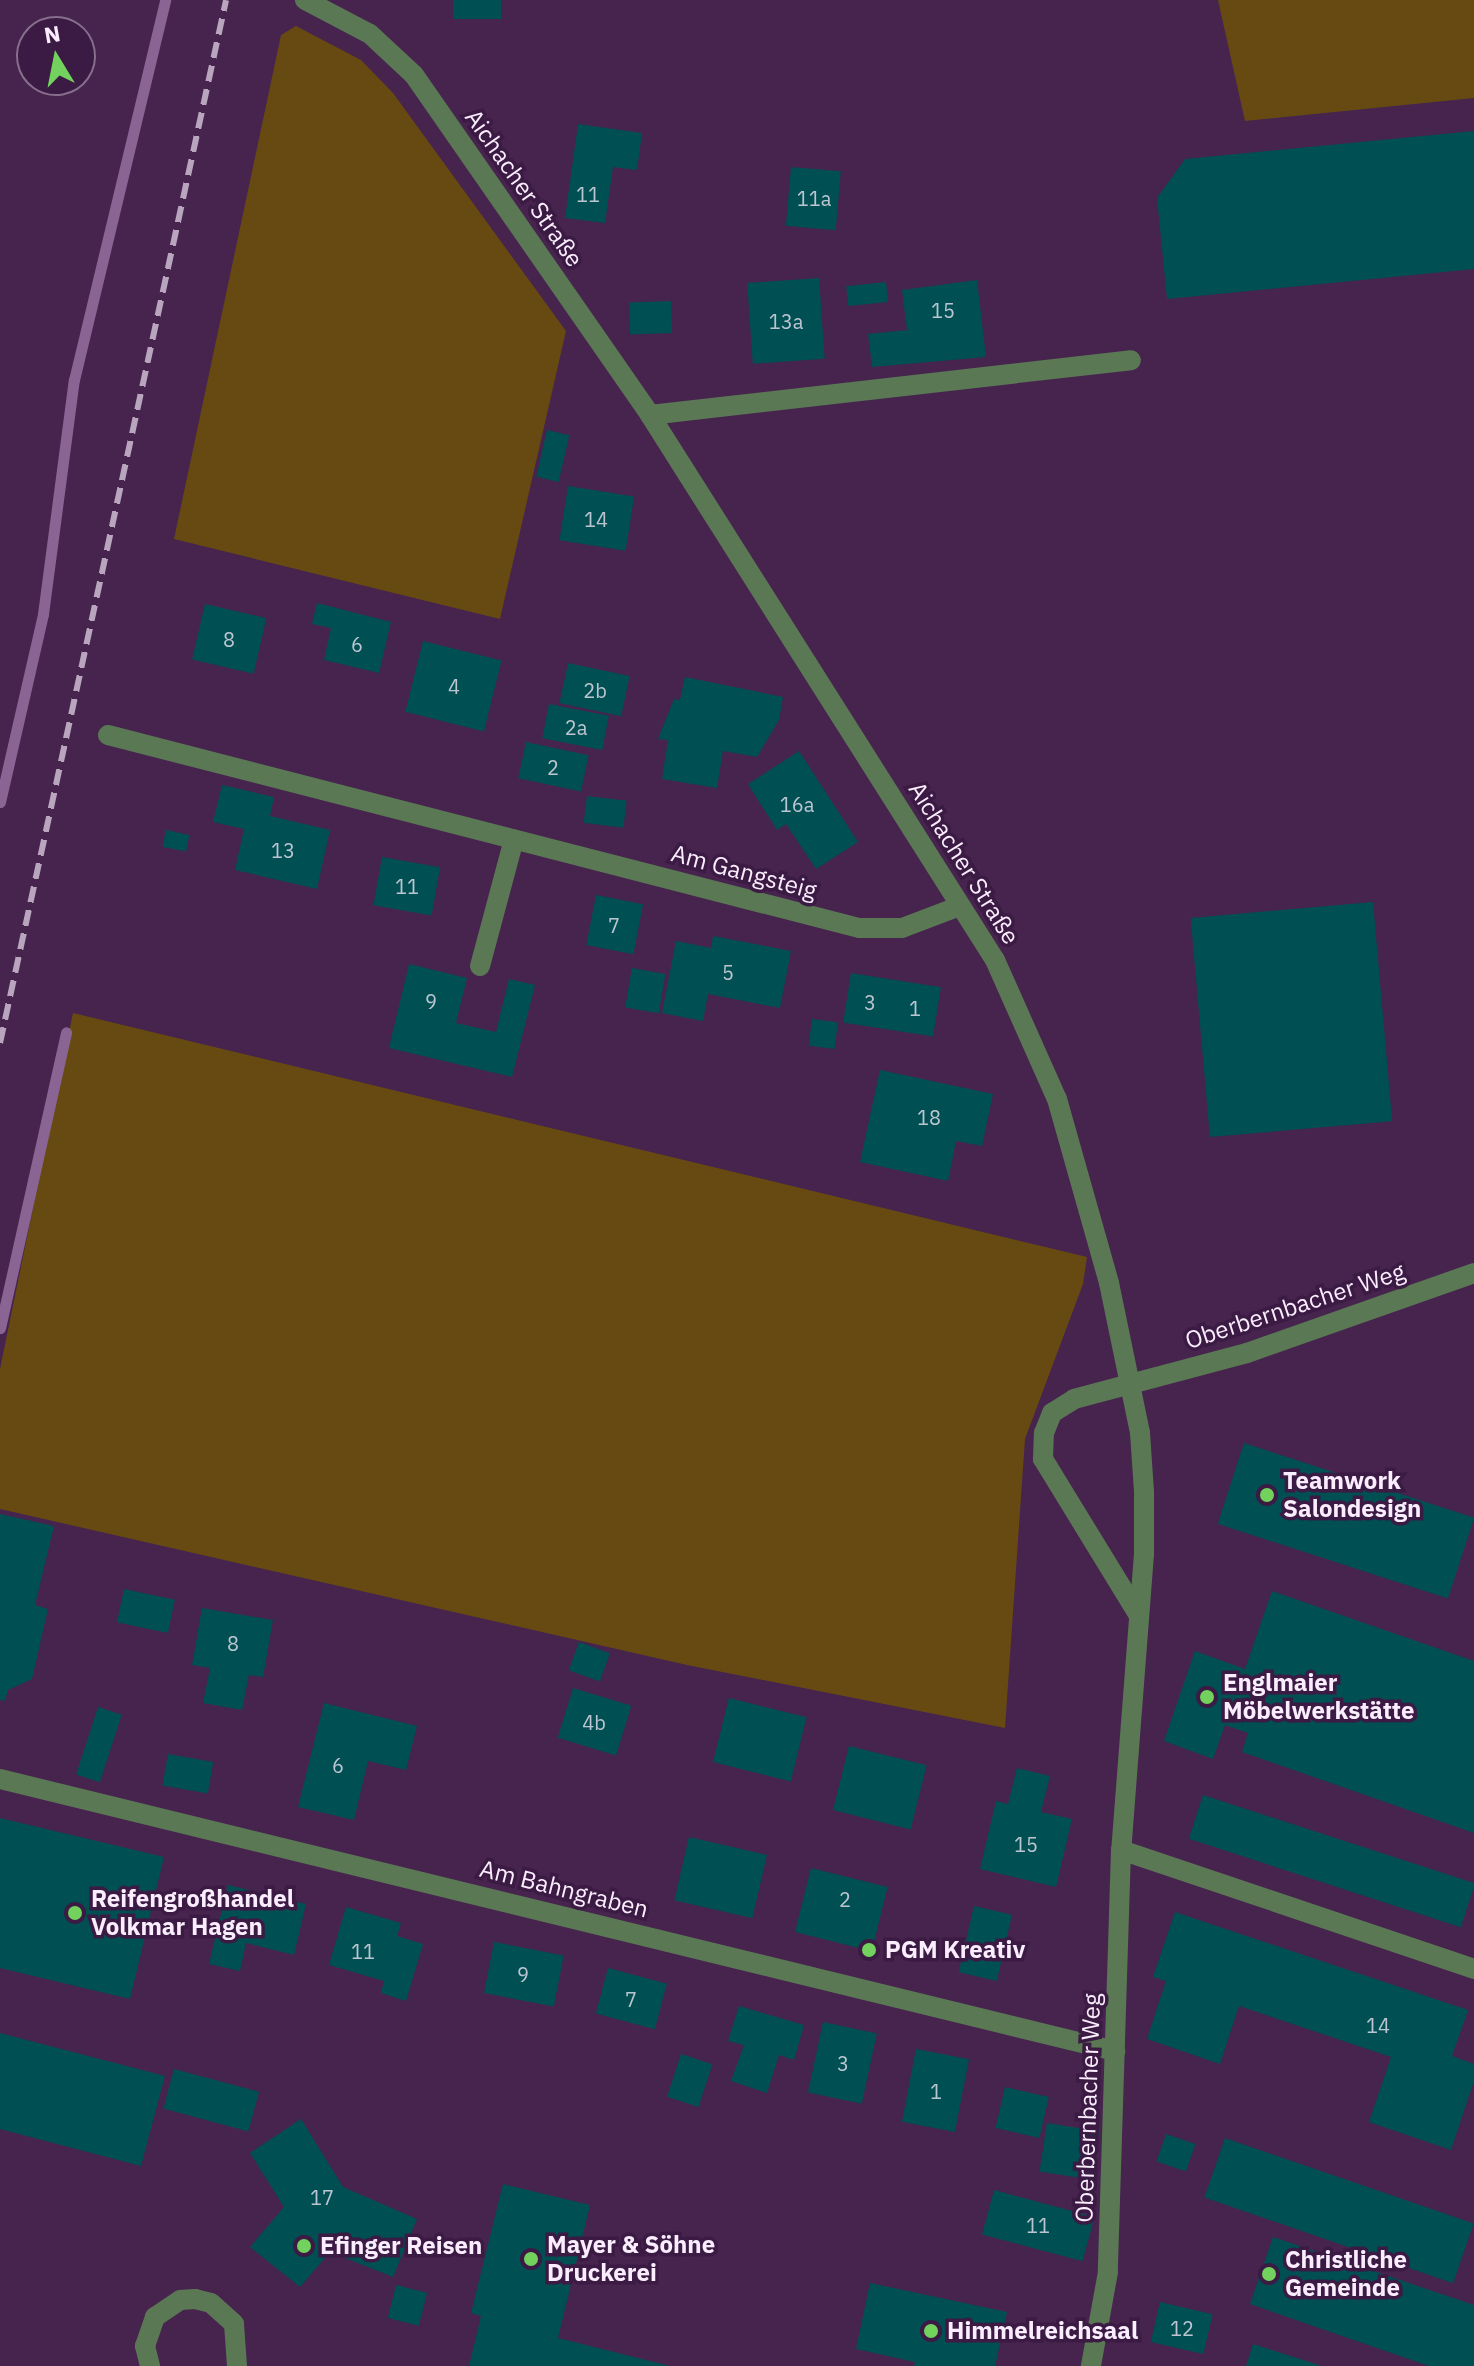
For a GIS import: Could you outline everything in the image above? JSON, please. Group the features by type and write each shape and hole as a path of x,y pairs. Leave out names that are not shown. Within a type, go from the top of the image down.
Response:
{"street":[{"name":"Aichacher Straße","path":"305,0 335,6 414,75 650,415 995,960 1054,1090 1085,1183 1131,1384"},
{"path":"650,415 1131,360"},
{"name":"Am Gangsteig","path":"108,735 859,928 902,928 960,906"},
{"path":"480,966 514,839"},
{"name":"Oberbernbacher Weg","path":"1138,1614 1043,1459 1044,1433 1052,1413 1074,1399 1247,1353 1474,1273"},
{"name":"Oberbernbacher Weg","path":"1091,2366 1108,2272 1121,1850 1144,1492 1131,1384"},
{"name":"Am Bahngraben","path":"0,1779 1115,2051"},
{"path":"1121,1850 1474,1969"},
{"path":"150,2366 145,2346 155,2317 180,2300 195,2299 211,2303 234,2324 237,2366"}],"shaded area":[{"path":"1218,0 1474,0 1474,98 1245,121"},
{"path":"296,26 361,60 393,93 566,331 500,619 174,539 281,35"},
{"path":"73,1013 1087,1257 1083,1284 1025,1439 1005,1728 687,1665 0,1509 0,1369"}],"building":[{"path":"453,0 501,0 501,19 453,19"},
{"path":"578,124 642,133 637,170 613,167 605,223 565,218"},
{"path":"1474,131 1474,269 1167,299 1157,198 1185,159"},
{"path":"791,167 841,171 836,230 786,226"},
{"path":"819,278 825,359 753,364 747,283"},
{"path":"977,280 986,357 872,367 868,334 907,330 902,290"},
{"path":"886,282 888,302 848,306 846,286"},
{"path":"671,301 672,333 630,334 629,302"},
{"path":"547,430 569,435 559,482 536,477"},
{"path":"568,486 634,496 626,551 559,540"},
{"path":"317,603 391,622 379,673 324,660 331,628 312,624"},
{"path":"205,604 266,618 254,674 192,660"},
{"path":"423,641 502,661 484,731 405,712"},
{"path":"568,663 630,676 621,716 559,703"},
{"path":"685,677 783,697 779,720 757,757 723,751 717,788 662,779 668,740 658,739 674,699 680,700"},
{"path":"549,704 609,716 602,750 542,738"},
{"path":"526,742 589,755 581,791 518,778"},
{"path":"799,751 858,842 816,869 786,824 777,830 748,784"},
{"path":"222,785 274,797 270,816 330,830 317,889 235,870 244,829 213,822"},
{"path":"587,796 627,801 623,828 584,823"},
{"path":"166,830 189,835 186,852 162,847"},
{"path":"382,857 440,867 432,916 373,905"},
{"path":"596,895 643,904 633,954 586,945"},
{"path":"1373,902 1392,1121 1210,1137 1191,918"},
{"path":"713,936 791,951 780,1008 708,994 703,1021 662,1013 676,941 711,948"},
{"path":"409,964 467,978 456,1023 496,1032 509,979 535,985 512,1077 389,1048"},
{"path":"632,968 665,974 659,1013 625,1007"},
{"path":"851,973 941,987 933,1037 843,1022"},
{"path":"812,1019 838,1022 835,1049 809,1046"},
{"path":"880,1070 993,1094 982,1146 956,1141 948,1181 860,1162"},
{"path":"1244,1443 1474,1518 1448,1599 1218,1524"},
{"path":"0,1514 54,1526 35,1605 48,1609 32,1679 8,1690 5,1701 0,1700"},
{"path":"124,1589 175,1600 168,1633 117,1622"},
{"path":"1272,1591 1474,1661 1474,1833 1242,1752 1248,1733 1225,1725 1213,1759 1164,1741 1195,1651 1245,1669"},
{"path":"202,1608 273,1620 263,1677 249,1675 242,1710 203,1703 210,1668 192,1665"},
{"path":"579,1642 610,1653 600,1681 569,1670"},
{"path":"573,1688 631,1706 616,1756 558,1738"},
{"path":"729,1698 807,1717 791,1781 713,1762"},
{"path":"324,1703 417,1726 406,1770 368,1761 354,1820 298,1807"},
{"path":"98,1707 122,1715 100,1782 76,1775"},
{"path":"849,1746 927,1765 911,1829 833,1810"},
{"path":"168,1754 213,1762 208,1794 162,1786"},
{"path":"1017,1768 1050,1776 1041,1812 1072,1819 1056,1887 980,1869 996,1801 1008,1804"},
{"path":"1203,1795 1474,1883 1461,1927 1189,1839"},
{"name":"Reifengroßhandel Volkmar Hagen","path":"0,1818 164,1857 130,1999 0,1968"},
{"path":"689,1837 767,1855 752,1918 674,1900"},
{"path":"811,1868 888,1887 872,1951 795,1932"},
{"path":"228,1885 306,1904 294,1955 246,1943 240,1971 209,1964"},
{"path":"974,1906 1012,1915 997,1981 959,1972"},
{"path":"346,1907 401,1923 397,1936 423,1944 406,2001 381,1993 384,1981 329,1965"},
{"path":"1175,1912 1468,2010 1452,2056 1474,2064 1474,2081 1451,2150 1369,2122 1391,2057 1239,2006 1220,2064 1147,2039 1166,1981 1153,1977"},
{"path":"494,1942 564,1956 554,2007 484,1993"},
{"path":"608,1968 667,1984 655,2029 596,2013"},
{"path":"739,2006 804,2025 794,2060 779,2055 767,2093 731,2081 744,2045 728,2041"},
{"path":"823,2022 877,2033 862,2104 808,2092"},
{"path":"0,2033 165,2076 141,2166 0,2129"},
{"path":"916,2049 969,2059 955,2132 902,2122"},
{"path":"681,2054 712,2064 698,2107 667,2097"},
{"path":"174,2069 259,2092 248,2131 163,2109"},
{"path":"1005,2087 1049,2097 1039,2138 996,2128"},
{"path":"301,2119 343,2187 417,2219 393,2277 330,2252 300,2287 250,2247 284,2207 250,2153"},
{"path":"1047,2123 1099,2131 1092,2180 1039,2171"},
{"path":"1166,2134 1195,2144 1186,2172 1157,2161"},
{"path":"1225,2138 1474,2224 1453,2283 1204,2198"},
{"name":"Mayer & Söhne Druckerei","path":"503,2184 590,2205 558,2338 670,2366 469,2366 481,2316 471,2313"},
{"path":"994,2190 1094,2217 1083,2261 982,2234"},
{"path":"1273,2237 1474,2305 1474,2366 1429,2366 1250,2304"},
{"name":"Himmelreichsaal","path":"870,2283 1007,2312 995,2366 914,2366 915,2362 856,2349"},
{"path":"396,2285 427,2293 419,2326 388,2318"},
{"path":"1160,2302 1213,2314 1203,2354 1151,2342"},
{"path":"1253,2344 1319,2365 1319,2366 1246,2366"}],"waterway":[{"path":"0,802 43,614 74,380 165,0"},
{"path":"0,1328 66,1032"}],"railway":[{"path":"0,1043 226,0"}],"place":[{"name":"Teamwork Salondesign","path":"1267,1495"},
{"name":"Englmaier Möbelwerkstätte","path":"1207,1697"},
{"name":"Reifengroßhandel Volkmar Hagen","path":"75,1913"},
{"name":"PGM Kreativ","path":"869,1950"},
{"name":"Efinger Reisen","path":"304,2246"},
{"name":"Mayer & Söhne Druckerei","path":"531,2259"},
{"name":"Christliche Gemeinde","path":"1269,2274"},
{"name":"Himmelreichsaal","path":"931,2331"}]}
